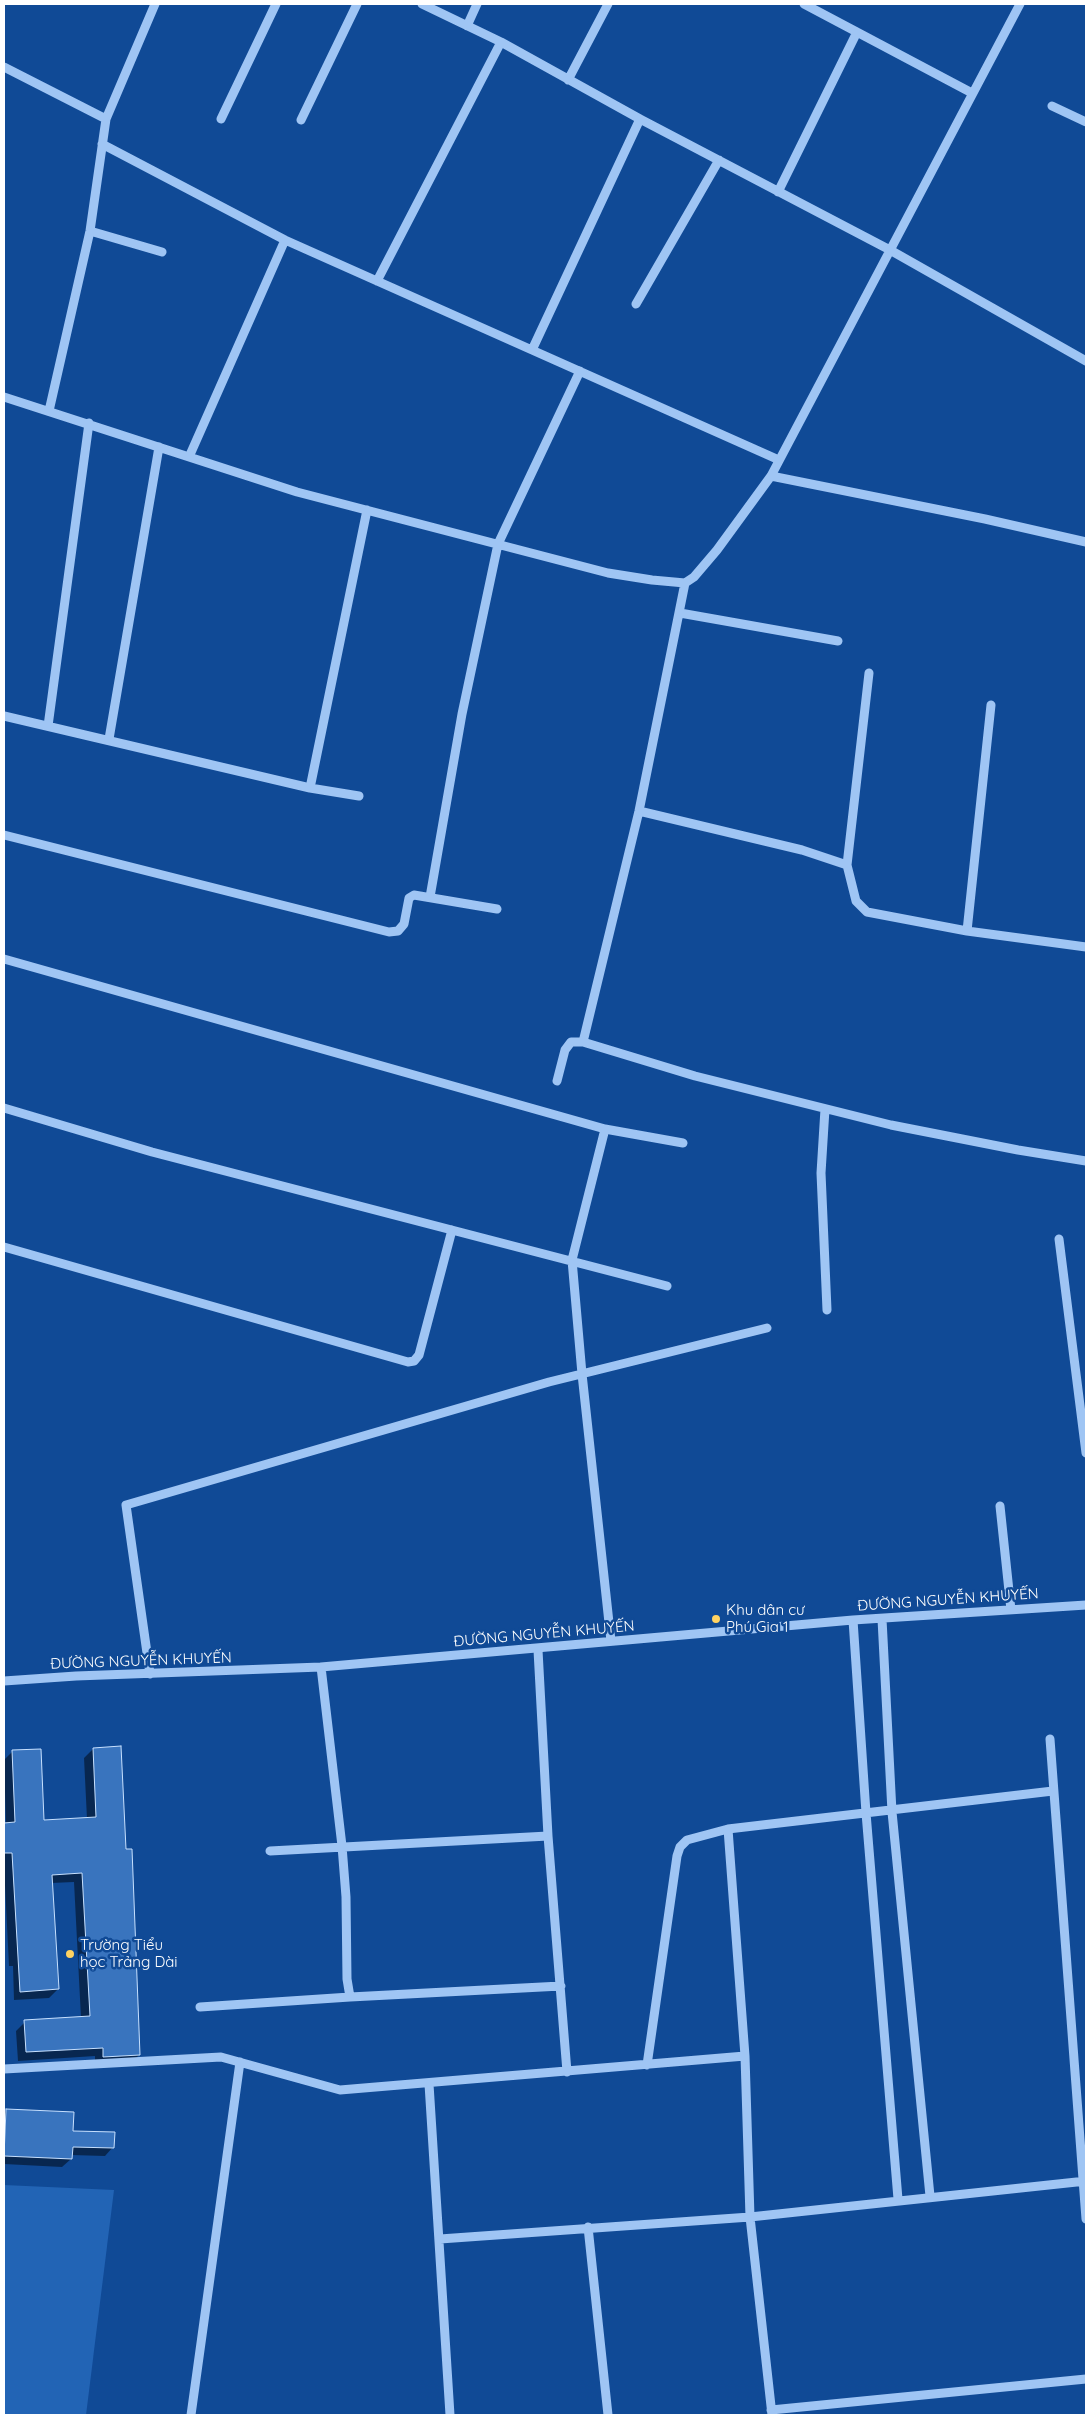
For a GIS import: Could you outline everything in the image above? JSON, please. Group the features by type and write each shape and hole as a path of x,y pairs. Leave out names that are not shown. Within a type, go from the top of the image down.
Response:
{"street":[{"path":"49,411 90,231 106,119 155,4"},
{"path":"221,119 276,4"},
{"path":"301,120 357,4"},
{"path":"422,4 501,42 640,119 890,250 1086,361"},
{"path":"467,26 478,4"},
{"path":"568,80 608,4"},
{"path":"804,4 972,93"},
{"path":"583,1042 639,811 686,583 694,577 717,550 771,476 1020,4"},
{"path":"778,192 857,32"},
{"path":"377,281 501,42"},
{"path":"4,67 106,119"},
{"path":"1052,106 1086,122"},
{"path":"532,350 640,119"},
{"path":"102,144 286,240 779,460"},
{"path":"636,304 719,160"},
{"path":"90,231 162,252"},
{"path":"189,456 286,240"},
{"path":"430,897 462,714 498,544 580,372"},
{"path":"4,396 297,492 608,573 686,583"},
{"path":"48,726 89,423"},
{"path":"108,739 159,447"},
{"path":"771,476 984,519 1086,542"},
{"path":"310,788 367,510"},
{"path":"680,613 838,640"},
{"path":"869,673 847,865 856,901 867,912 967,931 1086,947"},
{"path":"967,931 991,705"},
{"path":"4,716 310,788 359,796"},
{"path":"639,811 802,850 847,865"},
{"path":"4,835 389,932 398,931 404,924 411,897 414,895 497,909"},
{"path":"4,959 605,1129 683,1143"},
{"path":"557,1081 570,1042 583,1042 695,1076 824,1109 901,1127 1086,1161"},
{"path":"4,1108 152,1152 667,1286"},
{"path":"824,1109 821,1173 827,1310"},
{"path":"605,1129 572,1260 582,1374 611,1641"},
{"path":"4,1247 408,1362 414,1361 419,1356 452,1230"},
{"path":"1059,1239 1086,1453"},
{"path":"150,1674 126,1505 549,1382 767,1328"},
{"path":"1000,1506 1011,1610"},
{"name":"ĐƯỜNG NGUYỄN KHUYẾN","path":"4,1681 322,1668 538,1650 611,1641 853,1620 1086,1605"},
{"path":"882,1619 892,1812 930,2196"},
{"path":"853,1620 866,1813 898,2199"},
{"path":"538,1650 548,1836 567,2072"},
{"path":"322,1668 342,1846 347,1979 350,1997"},
{"path":"1050,1739 1085,2181 1086,2218"},
{"path":"647,2065 677,1856 680,1847 687,1840 728,1829 866,1813 892,1812 1053,1791"},
{"path":"728,1829 745,2056 750,2217 771,2413 1086,2379"},
{"path":"270,1851 548,1836"},
{"path":"200,2007 561,1986"},
{"path":"4,2069 221,2057 340,2090 745,2056"},
{"path":"191,2415 240,2062"},
{"path":"429,2084 450,2415"},
{"path":"440,2239 750,2217 898,2199 1085,2181"},
{"path":"588,2228 608,2415"}],"shaded area":[{"path":"4,2185 114,2190 86,2415 4,2415"}],"building":[{"path":"121,1746 126,1849 132,1849 140,2055 103,2057 103,2048 26,2052 24,2020 90,2016 82,1873 52,1875 59,1989 20,1992 12,1853 4,1853 4,1823 15,1822 12,1750 41,1749 44,1820 96,1817 93,1748"},
{"path":"6,2109 74,2112 73,2131 115,2132 114,2148 73,2147 72,2159 4,2156"}],"place":[{"name":"Khu dân cư Phú Gia 1","path":"716,1619"},
{"name":"Trường Tiểu học Trảng Dài","path":"70,1954"}]}
